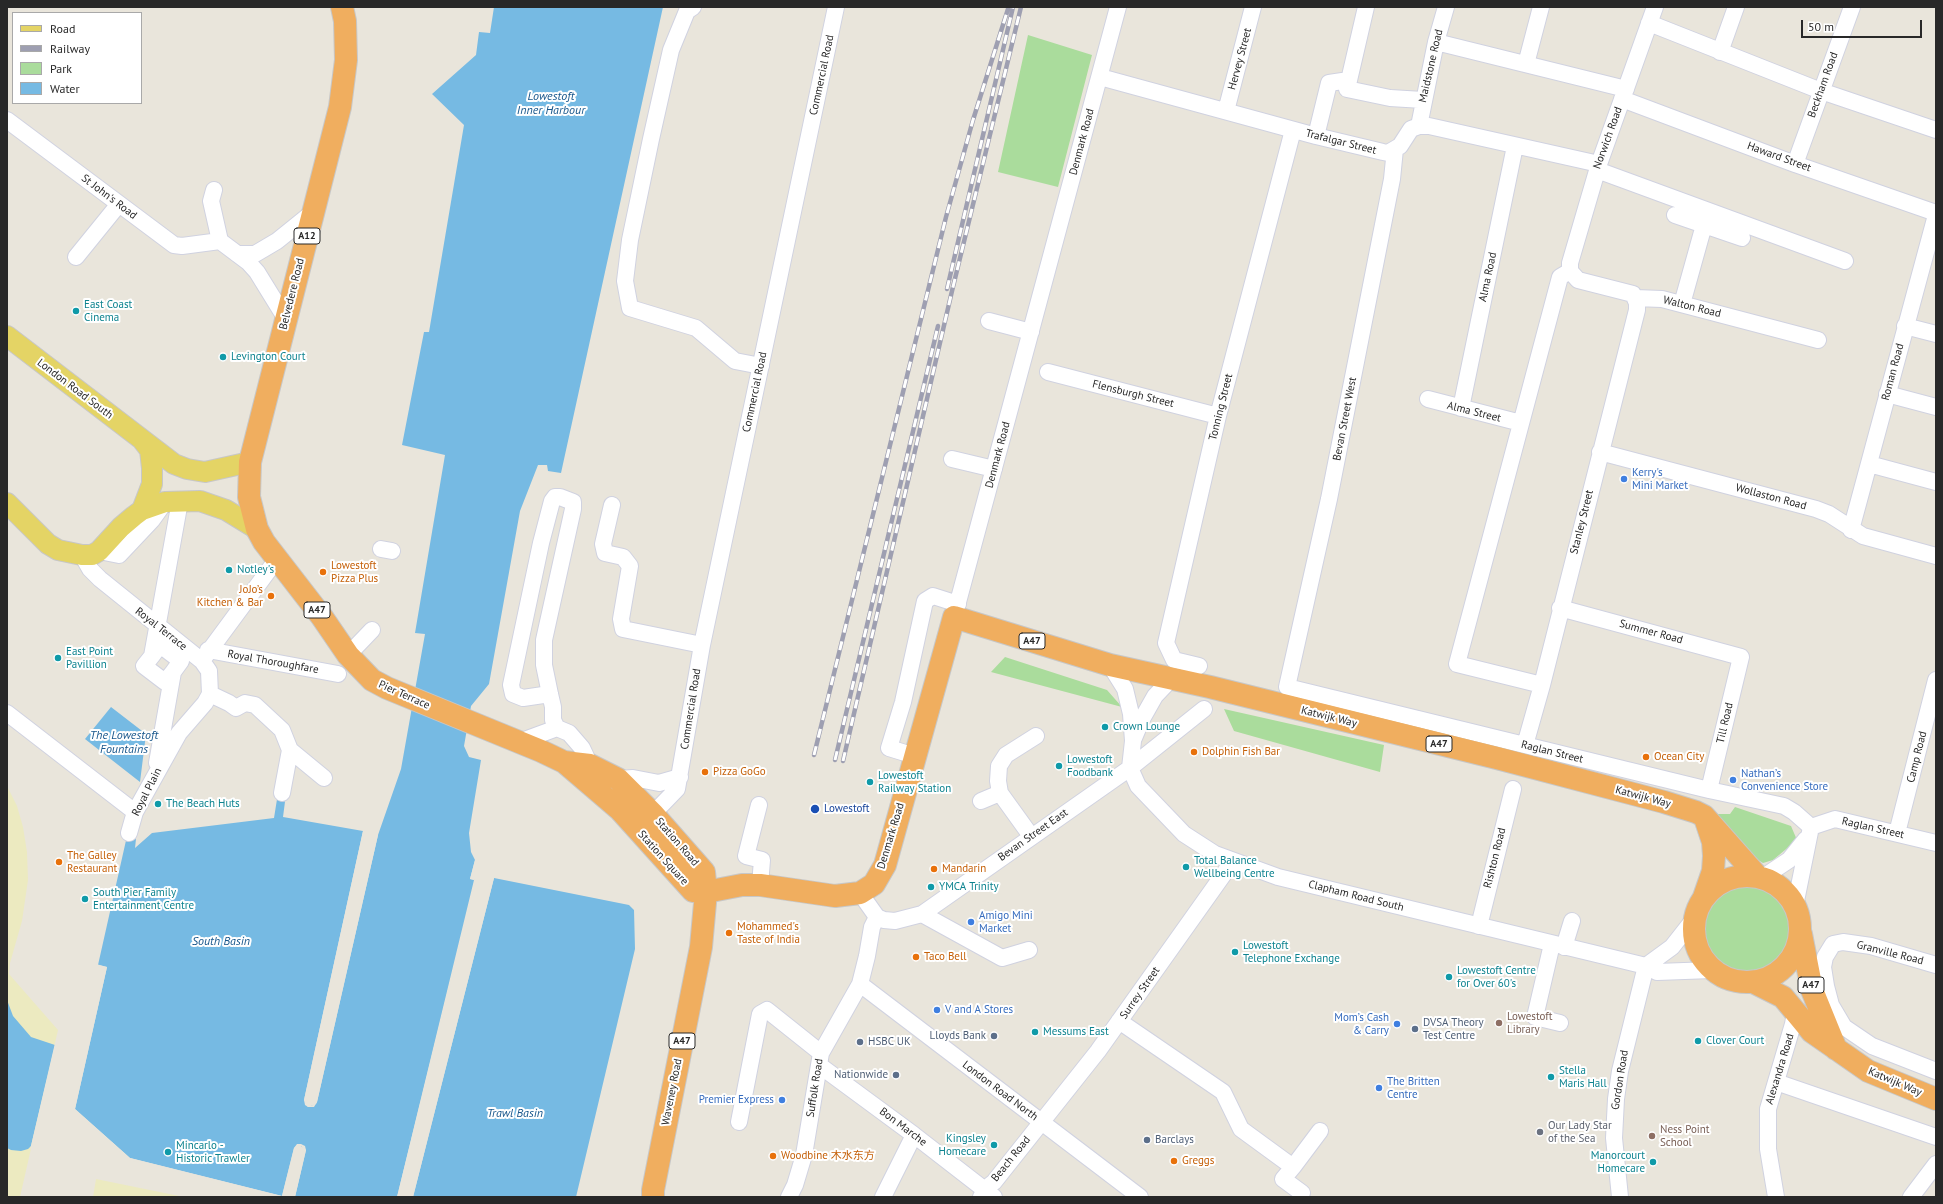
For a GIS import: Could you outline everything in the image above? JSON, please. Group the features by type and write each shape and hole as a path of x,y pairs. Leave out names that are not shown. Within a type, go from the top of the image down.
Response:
{"highway":[{"name":"Belvedere Road","path":"250,462 340,107 346,60 345,21 342,7"},
{"name":"Pier Terrace","path":"250,462 248,497 258,529 272,565 322,617 343,665 367,676 387,688 564,762"},
{"name":"Katwijk Way","path":"956,610 1110,665 1172,678 1497,758 1664,802 1704,816 1760,878"},
{"name":"Denmark Road","path":"860,892 874,884 884,865 956,610"},
{"name":"Station Square","path":"564,762 590,765 618,779 653,814"},
{"name":"Station Square","path":"564,762 620,810 636,830 693,891 706,892 742,885 760,885 824,895 846,895 860,892"},
{"name":"Station Road","path":"653,814 704,872 706,892"},
{"path":"1703,899 1719,884 1740,876 1760,878 1781,889 1796,912 1799,939 1790,960 1774,975 1753,982 1731,980 1712,970 1704,961 1697,947 1694,930 1694,919 1709,885 1714,856 1711,836 1704,816"},
{"name":"Waveney Road","path":"653,1197 653,1190 701,947 706,892"},
{"name":"A47","path":"1796,912 1812,990 1836,1049"},
{"name":"Katwijk Way","path":"1753,982 1783,997 1812,1032 1868,1071 1936,1099"}],"main road":[{"name":"London Road South","path":"7,336 174,464 187,469 205,472 250,462"},
{"path":"142,510 152,484 150,450 144,441"},
{"path":"7,503 48,544 58,550 90,553 142,510 173,501 200,501 226,510 258,529"}],"street":[{"path":"692,7 687,11 671,50 651,138 630,240 625,281 630,308 696,328 735,361 761,366"},
{"name":"Commercial Road","path":"636,830 678,789 702,645 836,7"},
{"name":"Denmark Road","path":"956,610 1118,7"},
{"name":"Hervey Street","path":"1226,111 1253,7"},
{"path":"1366,7 1347,89 1390,98 1423,100"},
{"name":"Maidstone Road","path":"1419,126 1423,100 1436,42 1446,7"},
{"path":"1526,64 1541,7"},
{"name":"Norwich Road","path":"1570,271 1570,263 1598,167 1655,7"},
{"path":"1720,52 1736,7"},
{"name":"Beckham Road","path":"1795,164 1852,7"},
{"path":"1649,24 1821,91 1936,130"},
{"name":"Haward Street","path":"1436,42 1526,64 1624,94 1795,164 1936,214"},
{"name":"Trafalgar Street","path":"1100,77 1316,136 1388,153 1395,149"},
{"path":"1316,136 1329,83 1349,80"},
{"name":"St John's Road","path":"7,120 174,245 182,246 220,241"},
{"path":"1395,149 1400,146 1410,129 1419,126 1429,126 1515,146 1598,167 1846,261"},
{"name":"Tonning Street","path":"1199,666 1174,660 1166,643 1218,416 1293,130"},
{"name":"Alma Road","path":"1461,408 1515,146"},
{"name":"Bevan Street West","path":"1287,687 1330,491 1392,179 1395,149"},
{"path":"214,190 212,200 220,241 248,262 257,272 286,319"},
{"path":"76,257 118,204"},
{"path":"237,254 255,254 277,241 313,212"},
{"name":"Roman Road","path":"1851,530 1936,214"},
{"path":"1675,215 1742,238"},
{"path":"1682,304 1704,225"},
{"path":"1542,686 1457,664 1560,277 1570,271"},
{"name":"Walton Road","path":"1570,271 1578,280 1628,292 1633,294 1635,298 1662,299 1818,340"},
{"name":"Stanley Street","path":"1525,745 1542,686 1560,608 1637,310 1635,298"},
{"path":"989,321 1031,332"},
{"path":"1905,326 1936,334"},
{"name":"Flensburgh Street","path":"1048,372 1218,416"},
{"path":"1887,394 1936,407"},
{"name":"Alma Street","path":"1428,399 1521,424"},
{"name":"Wollaston Road","path":"1600,452 1816,509 1829,514 1851,530 1863,536 1936,556"},
{"path":"952,459 994,469"},
{"path":"1869,464 1936,482"},
{"path":"550,694 523,698 513,694 511,690 541,543 552,501 555,497 560,497 573,502 573,509 544,640 544,665 553,707 553,720 557,728 569,734 582,748 590,765"},
{"path":"90,553 119,555 152,520 173,501"},
{"path":"155,774 173,672 165,682 144,666 152,656 173,501"},
{"path":"612,505 603,544 605,553 623,557 630,566 621,619 623,629 702,645"},
{"name":"Royal Terrace","path":"90,553 90,569 100,579 156,626 205,656"},
{"name":"Royal Thoroughfare","path":"205,656 272,565"},
{"path":"915,756 889,748 903,702 925,601 934,596 956,610"},
{"name":"Summer Road","path":"1560,608 1741,657"},
{"path":"343,665 372,630"},
{"path":"522,636 544,640"},
{"path":"205,656 209,671 210,694 236,708 245,703 254,705 282,730 290,750 324,778"},
{"name":"Royal Thoroughfare","path":"205,656 343,665"},
{"name":"Till Road","path":"1709,790 1741,657"},
{"path":"1110,665 1125,689 1131,714 1133,741 1130,768"},
{"path":"1133,741 1155,696 1172,678"},
{"name":"Camp Road","path":"1897,834 1936,680"},
{"name":"Raglan Street","path":"1287,687 1709,790 1784,806 1794,812 1810,831 1835,820 1936,843"},
{"name":"Royal Plain","path":"129,833 135,812 155,774 179,733 205,703 210,694"},
{"name":"Bevan Street East","path":"877,917 884,920 895,921 922,914 1031,836 1130,768 1204,709"},
{"path":"7,713 135,812"},
{"path":"519,742 557,728"},
{"path":"1031,836 1000,793 998,781 999,766 1006,756 1036,736"},
{"path":"282,793 290,750"},
{"name":"Clapham Road South","path":"1130,768 1138,786 1184,834 1215,854 1278,877 1558,946 1646,966 1657,972 1712,970"},
{"path":"618,779 633,778 659,783 680,777"},
{"name":"Rishton Road","path":"1479,926 1513,789"},
{"path":"981,801 1000,793"},
{"path":"759,805 746,856 762,860 760,885"},
{"path":"1760,878 1789,860 1810,831"},
{"path":"1796,912 1810,831"},
{"name":"Surrey Street","path":"1041,1122 1098,1051 1233,861"},
{"path":"860,892 877,917"},
{"path":"922,914 1002,958 1029,950"},
{"name":"Suffolk Road","path":"789,1197 795,1185 804,1155 822,1055 860,984 872,927 877,917"},
{"path":"1646,966 1672,947 1694,919"},
{"path":"1560,1023 1535,1017 1558,946 1572,921"},
{"name":"Granville Road","path":"1936,965 1871,946 1843,942 1833,944 1825,957 1823,967 1831,1005 1839,1021 1851,1033 1872,1046 1936,1071"},
{"name":"Gordon Road","path":"1620,1197 1614,1138 1616,1099 1620,1071 1646,966"},
{"name":"London Road North","path":"860,984 1140,1197"},
{"name":"Bon Marche","path":"739,1122 760,1014 766,1010 822,1055 914,1135 987,1194"},
{"name":"Alexandra Road","path":"1776,1197 1768,1141 1768,1109 1793,1024 1795,1012"},
{"path":"1119,1021 1223,1092 1241,1129 1293,1167"},
{"path":"1776,1082 1936,1137"},
{"name":"Beach Road","path":"987,1194 994,1182 1041,1122"},
{"path":"1302,1194 1283,1179 1320,1131"},
{"path":"883,1197 914,1135"},
{"path":"1911,1197 1936,1164"}],"green space":[{"path":"1028,35 1092,55 1058,187 998,172"},
{"path":"1005,657 1107,690 1122,707 991,672"},
{"path":"1224,709 1384,745 1380,772 1234,731"},
{"path":"1735,807 1791,826 1797,840 1773,860 1763,863 1752,856 1713,814 1730,814"},
{"path":"1747,886 1763,889 1771,893 1783,905 1787,913 1790,929 1787,945 1783,953 1771,965 1763,969 1747,972 1731,969 1723,965 1711,953 1707,945 1704,929 1707,913 1711,905 1723,893 1731,889"}],"sand":[{"path":"7,786 17,806 23,827 27,852 28,880 22,921 10,963 9,974 58,1030 20,1197 7,1197"},
{"path":"96,1179 184,1197 93,1197"}],"water":[{"name":"Lowestoft Inner Harbour","path":"494,7 663,7 561,473 548,471 547,465 538,465 520,511 489,684 471,706 464,746 469,757 481,760 469,833 471,852 475,860 470,879 475,880 397,1197 295,1197 306,1150 298,1144 294,1148 282,1196 130,1158 75,1109 107,967 98,965 127,836 136,839 135,848 152,833 274,818 278,793 286,794 283,817 363,831 304,1100 308,1107 316,1104 378,835 401,769 425,634 415,633 445,455 402,445 424,332 429,332 464,125 432,94 476,55 479,32 490,33"},
{"name":"The Lowestoft Fountains","path":"111,707 146,734 140,782 85,739"},
{"name":"Trawl Basin","path":"494,878 629,905 634,910 635,949 576,1197 413,1197"},
{"path":"7,1000 13,1016 31,1037 55,1045 31,1146 28,1149 21,1151 7,1148"}],"pier":[{"path":"363,831 365,831 306,1100 309,1106 313,1105 315,1102 376,835 378,835 317,1102 314,1107 308,1107 305,1105 304,1100"},
{"path":"475,860 477,861 473,878 476,881 399,1197 397,1197 474,880 470,879"},
{"path":"492,876 494,878 413,1197 411,1197"},
{"path":"96,964 107,967 75,1109 130,1158 282,1196 294,1148 297,1144 301,1144 305,1146 306,1150 295,1197 293,1197 304,1150 301,1146 295,1150 284,1196 280,1197 129,1160 73,1110 105,968"},
{"path":"55,1043 56,1046 33,1147 30,1150"}],"railway":[{"path":"947,289 1013,7"},
{"path":"843,761 952,291 1021,7"},
{"path":"814,755 946,217 973,120 1008,9"},
{"path":"835,760 938,326"}],"place":[{"name":"East Coast Cinema","path":"76,311"},
{"name":"Levington Court","path":"223,357"},
{"name":"Kerry's Mini Market","path":"1624,479"},
{"name":"Notley's","path":"229,570"},
{"name":"Lowestoft Pizza Plus","path":"323,572"},
{"name":"JoJo’s Kitchen & Bar","path":"271,596"},
{"name":"East Point Pavillion","path":"58,658"},
{"name":"Crown Lounge","path":"1105,727"},
{"name":"Dolphin Fish Bar","path":"1194,752"},
{"name":"Ocean City","path":"1646,757"},
{"name":"Lowestoft Foodbank","path":"1059,766"},
{"name":"Pizza GoGo","path":"705,772"},
{"name":"Nathan’s Convenience Store","path":"1733,780"},
{"name":"Lowestoft Railway Station","path":"870,782"},
{"name":"The Beach Huts","path":"158,804"},
{"name":"Lowestoft","path":"815,809"},
{"name":"The Galley Restaurant","path":"59,862"},
{"name":"Total Balance Wellbeing Centre","path":"1186,867"},
{"name":"Mandarin","path":"934,869"},
{"name":"YMCA Trinity","path":"931,887"},
{"name":"South Pier Family Entertainment Centre","path":"85,899"},
{"name":"Amigo Mini Market","path":"971,922"},
{"name":"Mohammed's Taste of India","path":"729,933"},
{"name":"Lowestoft Telephone Exchange","path":"1235,952"},
{"name":"Taco Bell","path":"916,957"},
{"name":"Lowestoft Centre for Over 60's","path":"1449,977"},
{"name":"V and A Stores","path":"937,1010"},
{"name":"Lowestoft Library","path":"1499,1023"},
{"name":"Mom’s Cash & Carry","path":"1397,1024"},
{"name":"DVSA Theory Test Centre","path":"1415,1029"},
{"name":"Messums East","path":"1035,1032"},
{"name":"Lloyds Bank","path":"994,1036"},
{"name":"Clover Court","path":"1698,1041"},
{"name":"HSBC UK","path":"860,1042"},
{"name":"Nationwide","path":"896,1075"},
{"name":"Stella Maris Hall","path":"1551,1077"},
{"name":"The Britten Centre","path":"1379,1088"},
{"name":"Premier Express","path":"782,1100"},
{"name":"Our Lady Star of the Sea","path":"1540,1132"},
{"name":"Ness Point School","path":"1652,1136"},
{"name":"Barclays","path":"1147,1140"},
{"name":"Kingsley Homecare","path":"994,1145"},
{"name":"Mincarlo - Historic Trawler","path":"168,1152"},
{"name":"Woodbine 木水东方","path":"773,1156"},
{"name":"Greggs","path":"1174,1161"},
{"name":"Manorcourt Homecare","path":"1653,1162"}],"water label":[{"name":"South Basin","path":"221,942"}]}
